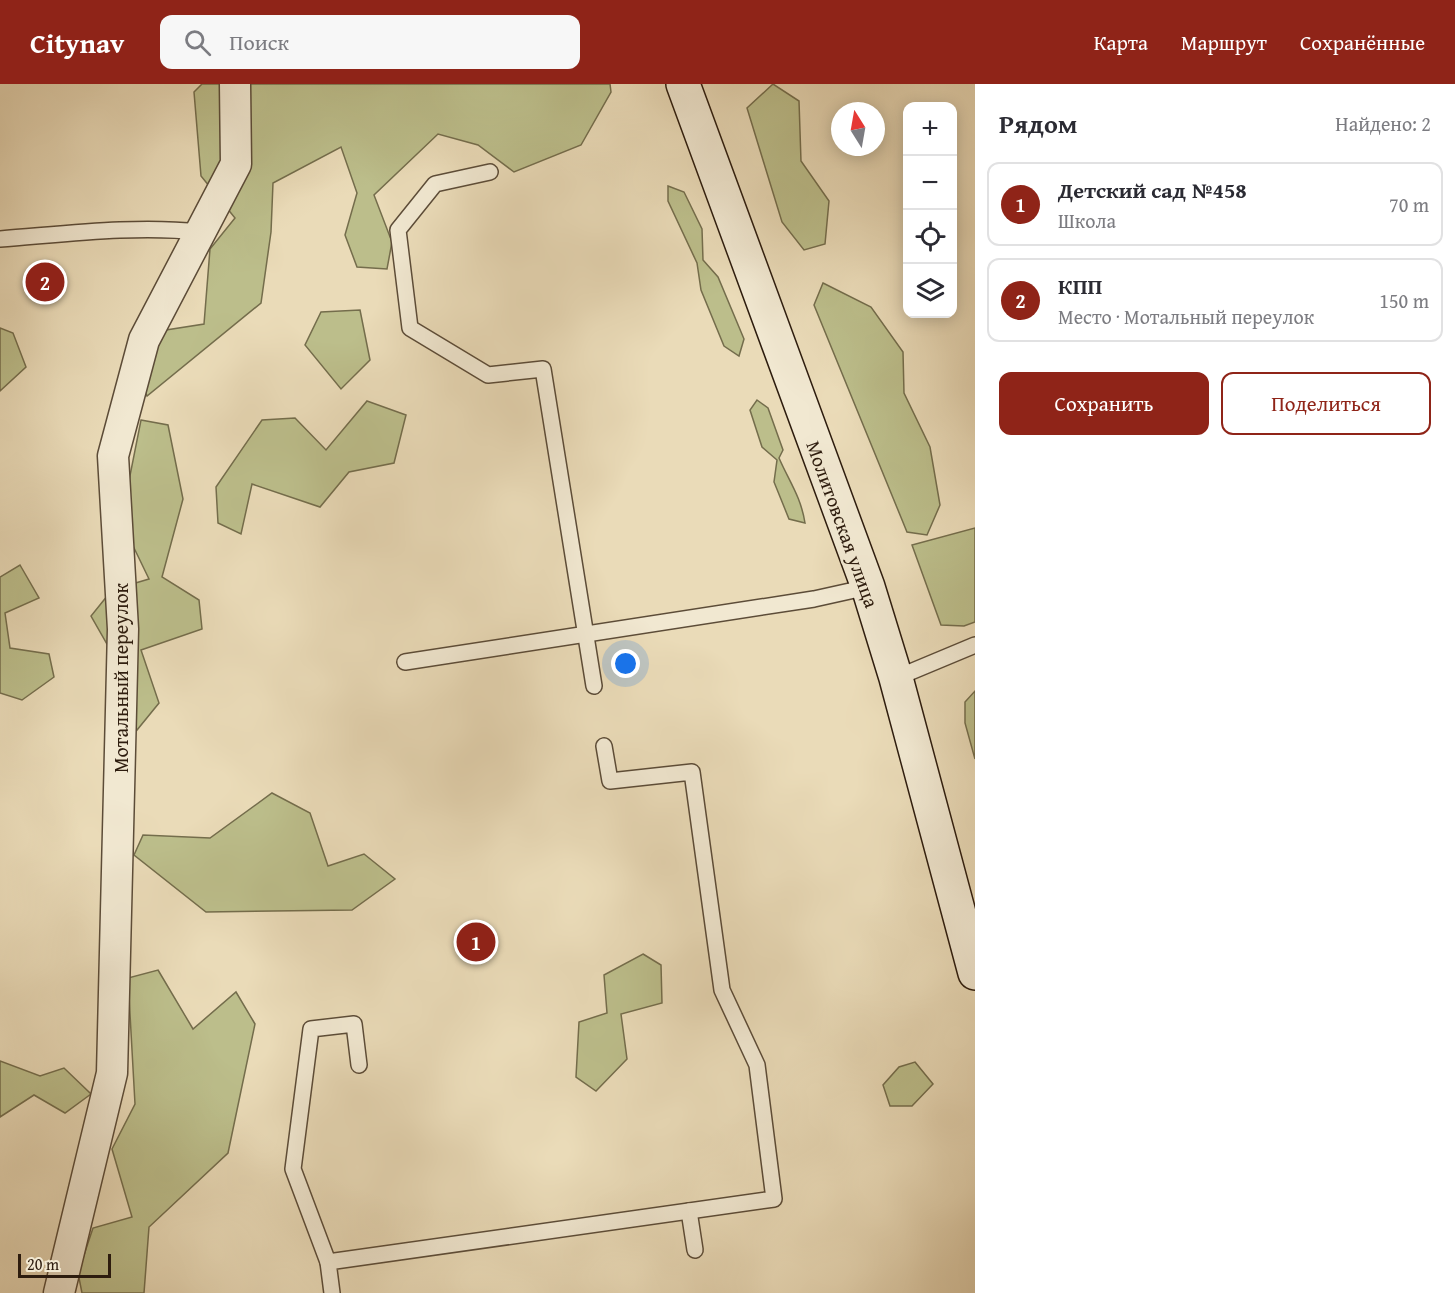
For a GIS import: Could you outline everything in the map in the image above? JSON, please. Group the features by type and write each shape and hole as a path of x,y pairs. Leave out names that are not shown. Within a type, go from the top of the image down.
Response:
{"street":[{"name":"Мотальный переулок","path":"59,1293 112,1073 123,629 113,456 144,340 236,164 235,84"},
{"name":"Молитовская улица","path":"683,84 868,586 896,678 975,973"}],"lane":[{"path":"490,172 435,184 398,230 410,328 488,375 543,369 594,686"},
{"path":"0,239 93,233 181,230 201,232"},
{"path":"405,662 814,598 868,586"},
{"path":"896,678 975,645"},
{"path":"328,1262 774,1199 757,1065 722,990 692,772 610,781 604,746"},
{"path":"332,1293 328,1262 293,1169 311,1029 354,1024 359,1065"},
{"path":"689,1211 695,1250"}],"green space":[{"path":"202,84 610,84 611,92 581,145 514,172 478,145 438,134 374,195 392,242 387,269 357,267 345,235 357,193 341,147 273,183 271,232 261,303 147,396 130,358 166,330 204,324 210,249 235,218 201,176 194,92"},
{"path":"773,84 799,101 801,161 829,201 825,244 804,250 782,222 747,108"},
{"path":"668,186 684,192 702,229 703,260 718,277 744,339 739,356 724,346 701,290 697,263 668,201"},
{"path":"823,283 871,307 903,352 904,393 930,447 940,505 927,535 907,532 814,305"},
{"path":"360,310 370,360 341,389 305,345 321,312"},
{"path":"0,328 13,333 26,367 0,391"},
{"path":"757,400 768,408 783,450 779,458 798,497 805,523 789,519 774,482 777,460 762,447 750,410"},
{"path":"367,401 406,415 394,463 349,472 320,507 252,484 241,534 218,523 216,487 262,420 295,418 326,450"},
{"path":"141,420 168,425 183,499 162,577 199,600 202,629 141,650 159,703 137,730 108,699 112,653 91,616 112,590 149,579 121,521"},
{"path":"975,528 975,622 964,626 941,625 912,545"},
{"path":"20,565 39,598 5,613 10,648 49,654 54,677 22,700 0,693 0,577"},
{"path":"975,691 975,759 965,723 965,702"},
{"path":"272,793 310,813 328,866 364,854 395,879 352,910 206,912 134,855 143,835 210,838"},
{"path":"643,954 661,965 662,1003 621,1014 627,1059 596,1091 576,1077 579,1022 607,1013 604,975"},
{"path":"158,970 193,1029 236,992 255,1024 228,1153 149,1227 144,1293 82,1293 78,1273 93,1228 132,1217 112,1149 135,1104 128,978"},
{"path":"0,1061 40,1076 64,1068 91,1094 65,1113 34,1095 0,1117"},
{"path":"915,1062 933,1084 912,1106 890,1106 883,1085 899,1067"}],"place":[{"name":"КПП","path":"45,282"},
{"name":"Детский сад №458","path":"476,942"}]}
